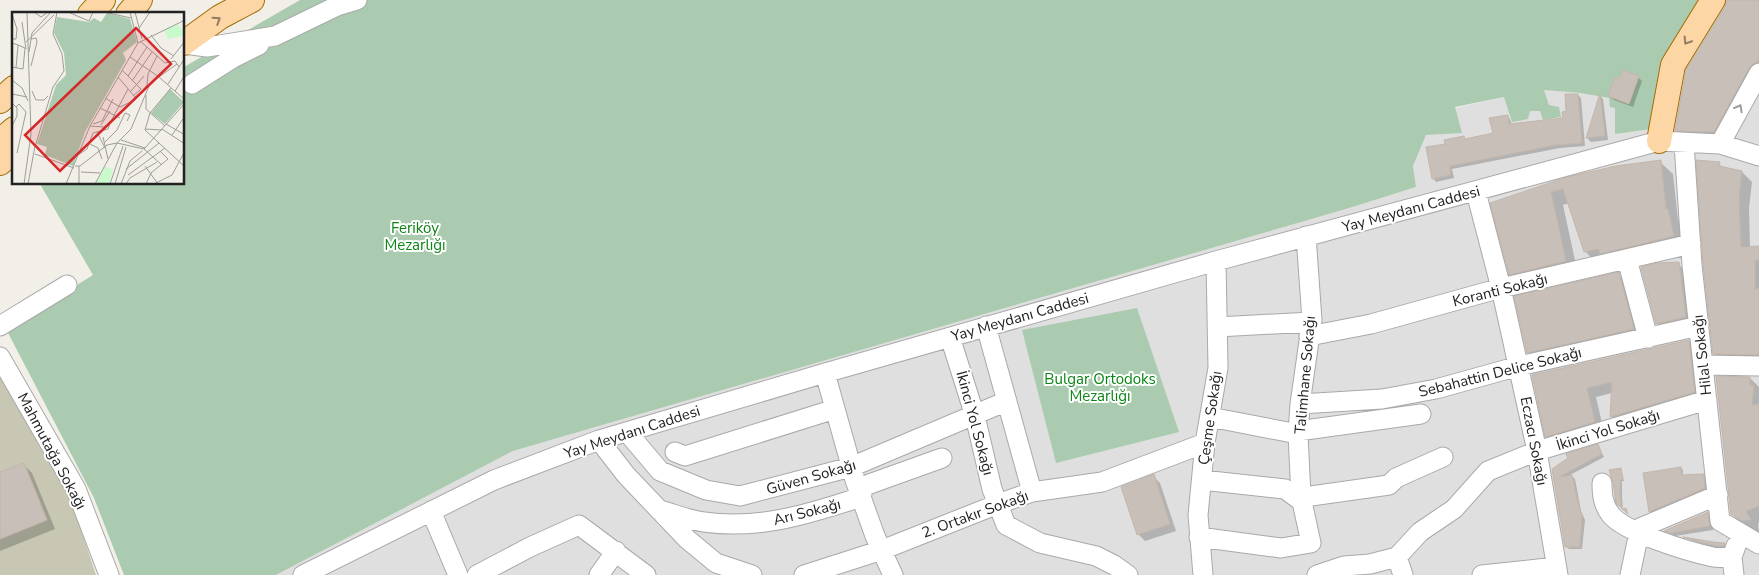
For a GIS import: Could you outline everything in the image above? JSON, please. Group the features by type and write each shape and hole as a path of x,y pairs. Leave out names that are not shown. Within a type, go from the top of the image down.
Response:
{"main road":[{"path":"92,12 103,0"},
{"path":"130,12 140,0"},
{"path":"141,12 150,0"},
{"path":"185,42 220,17 252,0"},
{"path":"1659,142 1673,65 1713,0"},
{"path":"0,101 12,90"},
{"path":"0,141 12,131"},
{"path":"0,164 12,152"},
{"path":"0,164 12,158"}],"street":[{"path":"192,84 233,58 275,36 337,6 361,0"},
{"path":"185,43 207,47 275,36"},
{"path":"1720,144 1759,73"},
{"name":"Yay Meydanı Caddesi","path":"303,575 494,480 599,440 986,326 1216,260 1659,142 1720,144 1759,156"},
{"name":"Hilal Sokağı","path":"1684,143 1691,244 1720,521 1759,544"},
{"name":"Eczacı Sokağı","path":"1476,192 1519,366 1537,451 1557,571"},
{"name":"Talimhane Sokağı","path":"1199,537 1281,548 1311,543 1301,497 1298,432 1310,329 1306,236"},
{"name":"Koranti Sokağı","path":"1217,327 1310,329 1371,324 1500,288 1691,244"},
{"path":"1626,259 1648,338"},
{"name":"Çeşme Sokağı","path":"1203,575 1198,515 1205,443 1218,368 1216,260"},
{"path":"0,326 67,285"},
{"path":"986,326 1032,492"},
{"name":"Sebahattin Delice Sokağı","path":"1300,404 1382,400 1436,389 1519,366 1699,326"},
{"name":"İkinci Yol Sokağı","path":"950,337 975,416 992,489 1006,525 1040,543 1096,556 1128,575"},
{"name":"Mahmutağa Sokağı","path":"0,357 76,489 109,575"},
{"path":"1704,364 1759,366"},
{"path":"825,373 861,497 875,536 893,575"},
{"name":"İkinci Yol Sokağı","path":"1397,557 1420,532 1454,509 1488,471 1537,451 1707,400"},
{"name":"Güven Sokağı","path":"627,432 660,471 706,490 740,496 851,467 1007,401"},
{"path":"675,452 685,456 835,409"},
{"path":"1210,418 1298,432 1421,414"},
{"path":"599,440 626,475 687,539 716,563 752,575"},
{"name":"2. Ortakır Sokağı","path":"804,575 882,550 1032,492 1102,482 1205,443"},
{"path":"1202,480 1286,489 1297,498 1389,485 1396,478 1443,457"},
{"name":"Arı Sokağı","path":"660,510 704,522 749,525 782,520 817,512 861,497 864,486 942,458"},
{"path":"1602,483 1602,499 1611,515 1626,527 1680,549 1716,557 1733,566 1741,533"},
{"path":"1630,575 1640,528 1718,495"},
{"path":"431,511 458,575"},
{"path":"477,575 530,547 578,525 646,575"},
{"path":"599,575 616,552"},
{"path":"1318,575 1344,566 1370,564 1397,557 1402,575"},
{"path":"1482,575 1557,571"}],"shaded area":[{"path":"1703,0 1759,0 1759,575 276,575 513,451 1416,187 1413,166 1426,135 1455,108 1504,97 1530,111 1540,111 1544,120 1549,105 1544,90 1580,93 1609,98 1615,108 1616,134"},
{"path":"0,377 68,490 96,575 0,575"}],"green space":[{"name":"Feriköy Mezarlığı","path":"300,0 1702,0 1663,58 1651,129 1615,134 1615,108 1610,107 1609,98 1580,93 1544,90 1549,105 1559,107 1561,117 1543,120 1540,111 1530,111 1528,119 1512,122 1504,97 1455,107 1462,133 1426,135 1413,166 1416,187 513,451 276,575 124,575 94,498 6,329 93,275 41,185 185,185 185,66"},
{"name":"Bulgar Ortodoks Mezarlığı","path":"1137,308 1179,432 1056,463 1022,330"}],"building":[{"path":"1727,0 1759,0 1759,61 1749,68 1714,132 1675,131 1686,70 1725,7"},
{"path":"1623,70 1639,76 1629,104 1608,96 1614,78 1619,78"},
{"path":"1600,93 1605,136 1586,138"},
{"path":"1565,94 1578,94 1582,143 1556,145 1450,166 1451,175 1432,179 1426,147 1445,144 1444,140 1464,136 1465,139 1493,133 1489,118 1508,115 1509,124 1563,118 1562,112 1566,111"},
{"path":"1661,160 1666,209 1668,209 1674,236 1600,254 1598,249 1584,252 1563,189 1551,192 1566,261 1509,275 1490,203 1567,177 1616,166"},
{"path":"1696,160 1720,162 1719,166 1742,171 1739,197 1741,247 1759,246 1759,260 1755,260 1755,289 1759,288 1759,355 1713,354 1703,264"},
{"path":"1679,262 1686,317 1656,324 1641,267 1657,263"},
{"path":"1619,272 1634,329 1527,353 1514,296"},
{"path":"1689,340 1695,392 1610,417 1612,382 1587,388 1595,422 1545,437 1532,375"},
{"path":"1716,376 1750,377 1750,385 1754,385 1752,405 1759,404 1759,506 1746,511 1751,520 1742,521 1731,514"},
{"path":"1598,444 1602,454 1559,477 1572,475 1582,516 1580,547 1565,547 1552,469 1568,458 1566,454"},
{"path":"24,463 47,520 0,539 0,472"},
{"path":"1681,467 1682,475 1704,474 1705,488 1649,512 1643,473"},
{"path":"1621,468 1623,479 1621,480 1620,494 1622,508 1616,503 1609,470"},
{"path":"1154,474 1170,524 1137,535 1121,487"},
{"path":"1708,512 1710,526 1671,533 1664,531"},
{"path":"1683,537 1725,543 1724,546 1715,546"}]}
